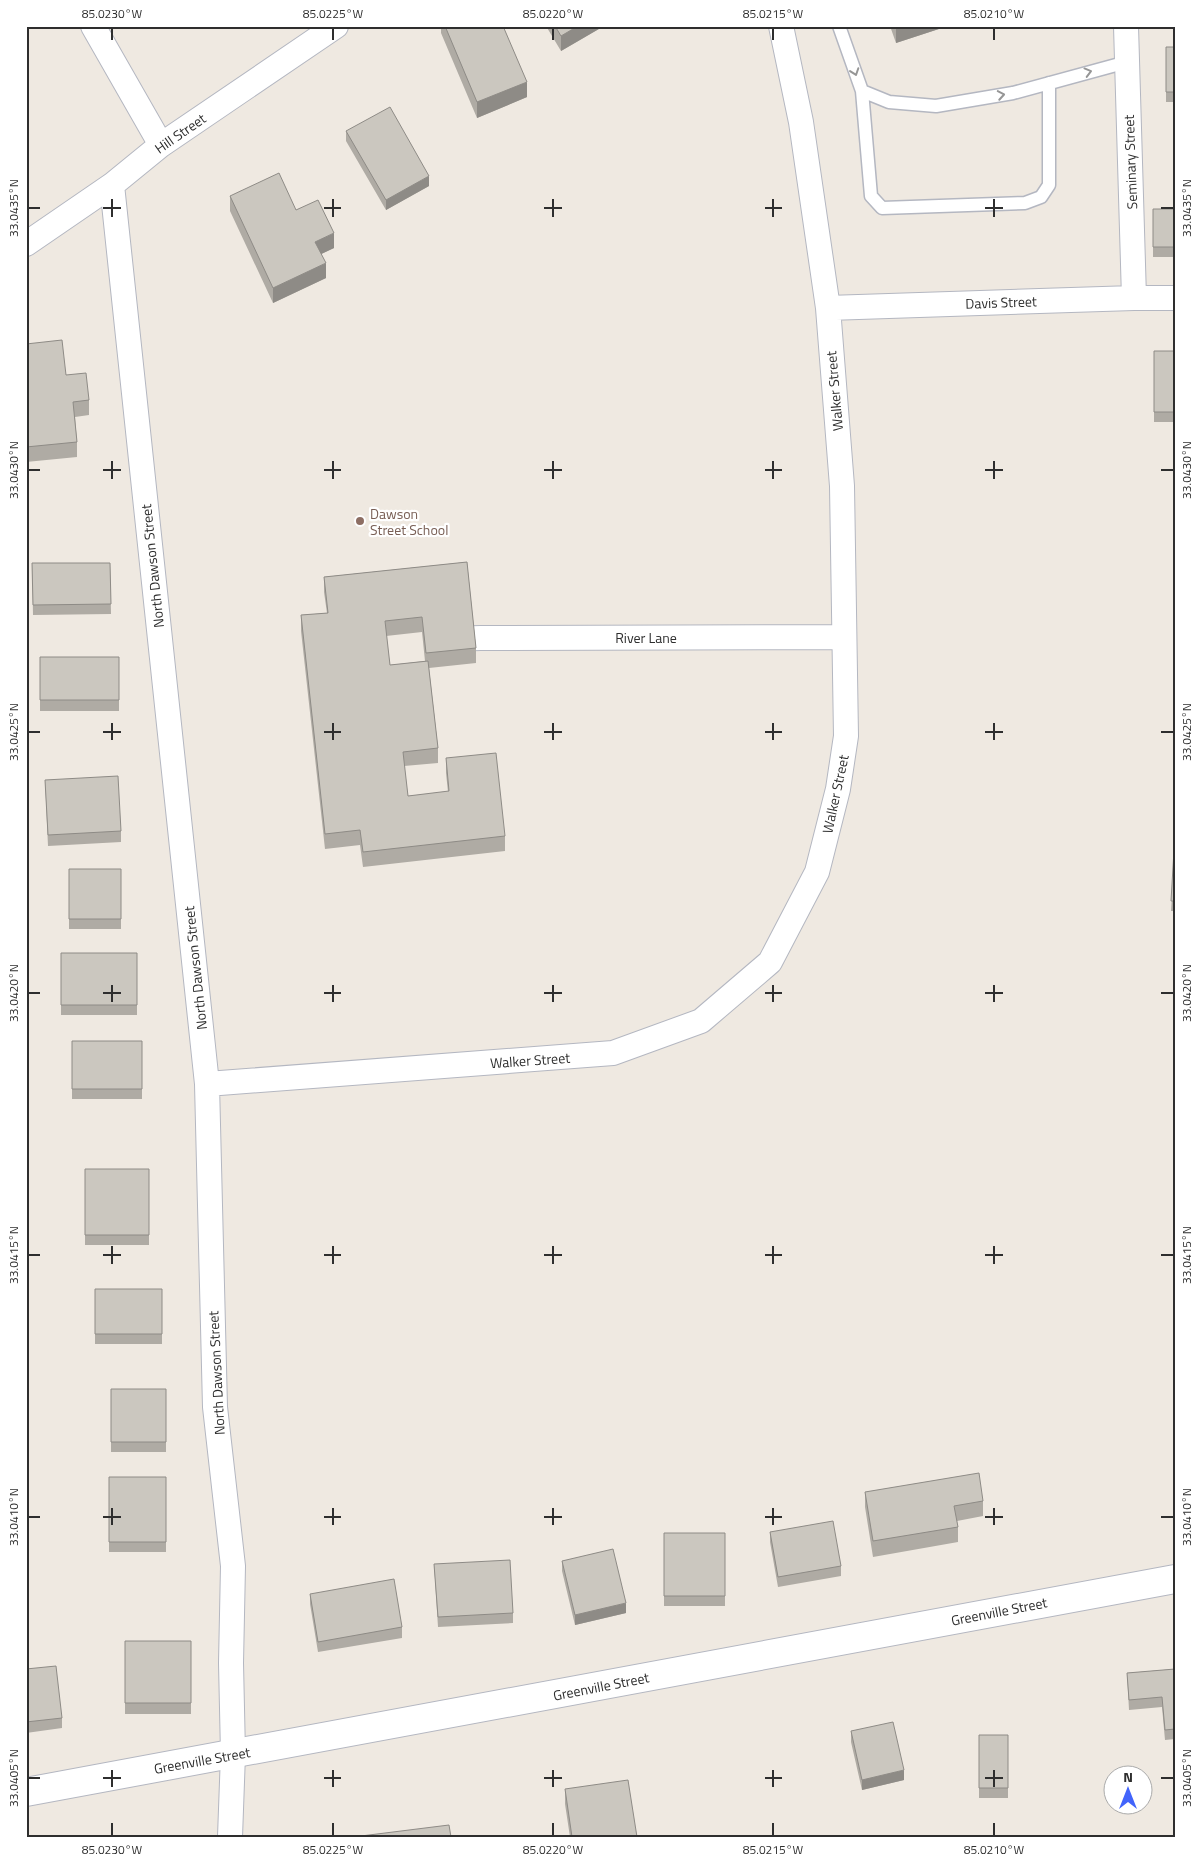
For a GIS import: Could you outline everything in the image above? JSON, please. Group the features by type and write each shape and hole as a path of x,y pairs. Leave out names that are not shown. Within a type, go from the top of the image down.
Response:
{"street":[{"path":"93,26 161,145"},
{"name":"Hill Street","path":"26,244 112,185 161,145 336,26"},
{"name":"Walker Street","path":"207,1084 614,1054 701,1021 770,962 817,872 838,789 846,736 842,486 828,308 801,122 782,26"},
{"name":"Seminary Street","path":"1126,26 1134,298"},
{"name":"North Dawson Street","path":"112,185 207,1084 215,1407 232,1566 231,1663 233,1754 230,1837"},
{"name":"Davis Street","path":"828,308 1175,298"},
{"name":"River Lane","path":"447,640 481,638 844,637"},
{"name":"Greenville Street","path":"26,1792 1175,1578"}],"lane":[{"path":"839,26 862,91 871,196 882,208 1025,203 1041,197 1049,185 1050,83"},
{"path":"862,91 889,102 936,106 1013,93 1127,62"}],"building":[{"path":"445,26 503,26 527,82 477,102"},
{"path":"555,26 578,26 561,36"},
{"path":"1166,47 1175,47 1175,92 1166,92"},
{"path":"390,107 429,176 386,200 346,131"},
{"path":"279,173 296,210 318,200 334,233 315,242 326,263 273,288 230,196"},
{"path":"1153,209 1175,209 1175,247 1153,247"},
{"path":"62,340 66,375 86,373 89,400 73,402 77,442 26,447 26,344"},
{"path":"1154,351 1175,351 1175,412 1154,412"},
{"path":"467,562 476,648 426,653 422,617 385,621 390,665 428,661 438,748 403,752 408,796 449,791 446,758 496,753 505,836 363,852 360,830 325,834 301,615 328,613 324,577"},
{"path":"32,563 110,563 111,604 33,605"},
{"path":"40,657 119,657 119,700 40,700"},
{"path":"118,776 121,831 48,835 45,780"},
{"path":"1174,850 1175,901 1171,901"},
{"path":"69,869 121,869 121,919 69,919"},
{"path":"61,953 137,953 137,1005 61,1005"},
{"path":"72,1041 142,1041 142,1089 72,1089"},
{"path":"85,1169 149,1169 149,1235 85,1235"},
{"path":"95,1289 162,1289 162,1334 95,1334"},
{"path":"111,1389 166,1389 166,1442 111,1442"},
{"path":"979,1473 983,1501 954,1506 958,1527 873,1541 865,1492"},
{"path":"109,1477 166,1477 166,1542 109,1542"},
{"path":"833,1521 841,1566 778,1577 770,1532"},
{"path":"664,1533 725,1533 725,1596 664,1596"},
{"path":"613,1549 626,1603 575,1615 562,1561"},
{"path":"510,1560 513,1613 438,1617 434,1564"},
{"path":"394,1579 402,1627 318,1642 310,1594"},
{"path":"125,1641 191,1641 191,1703 125,1703"},
{"path":"56,1666 62,1718 26,1722 26,1669"},
{"path":"1175,1669 1175,1729 1165,1730 1162,1697 1129,1700 1127,1673"},
{"path":"893,1722 904,1770 862,1780 851,1731"},
{"path":"979,1735 1008,1735 1008,1788 979,1788"},
{"path":"628,1780 637,1837 572,1837 565,1789"},
{"path":"449,1825 451,1837 361,1837 361,1836"}],"place":[{"name":"Dawson Street School","path":"360,521"}]}
